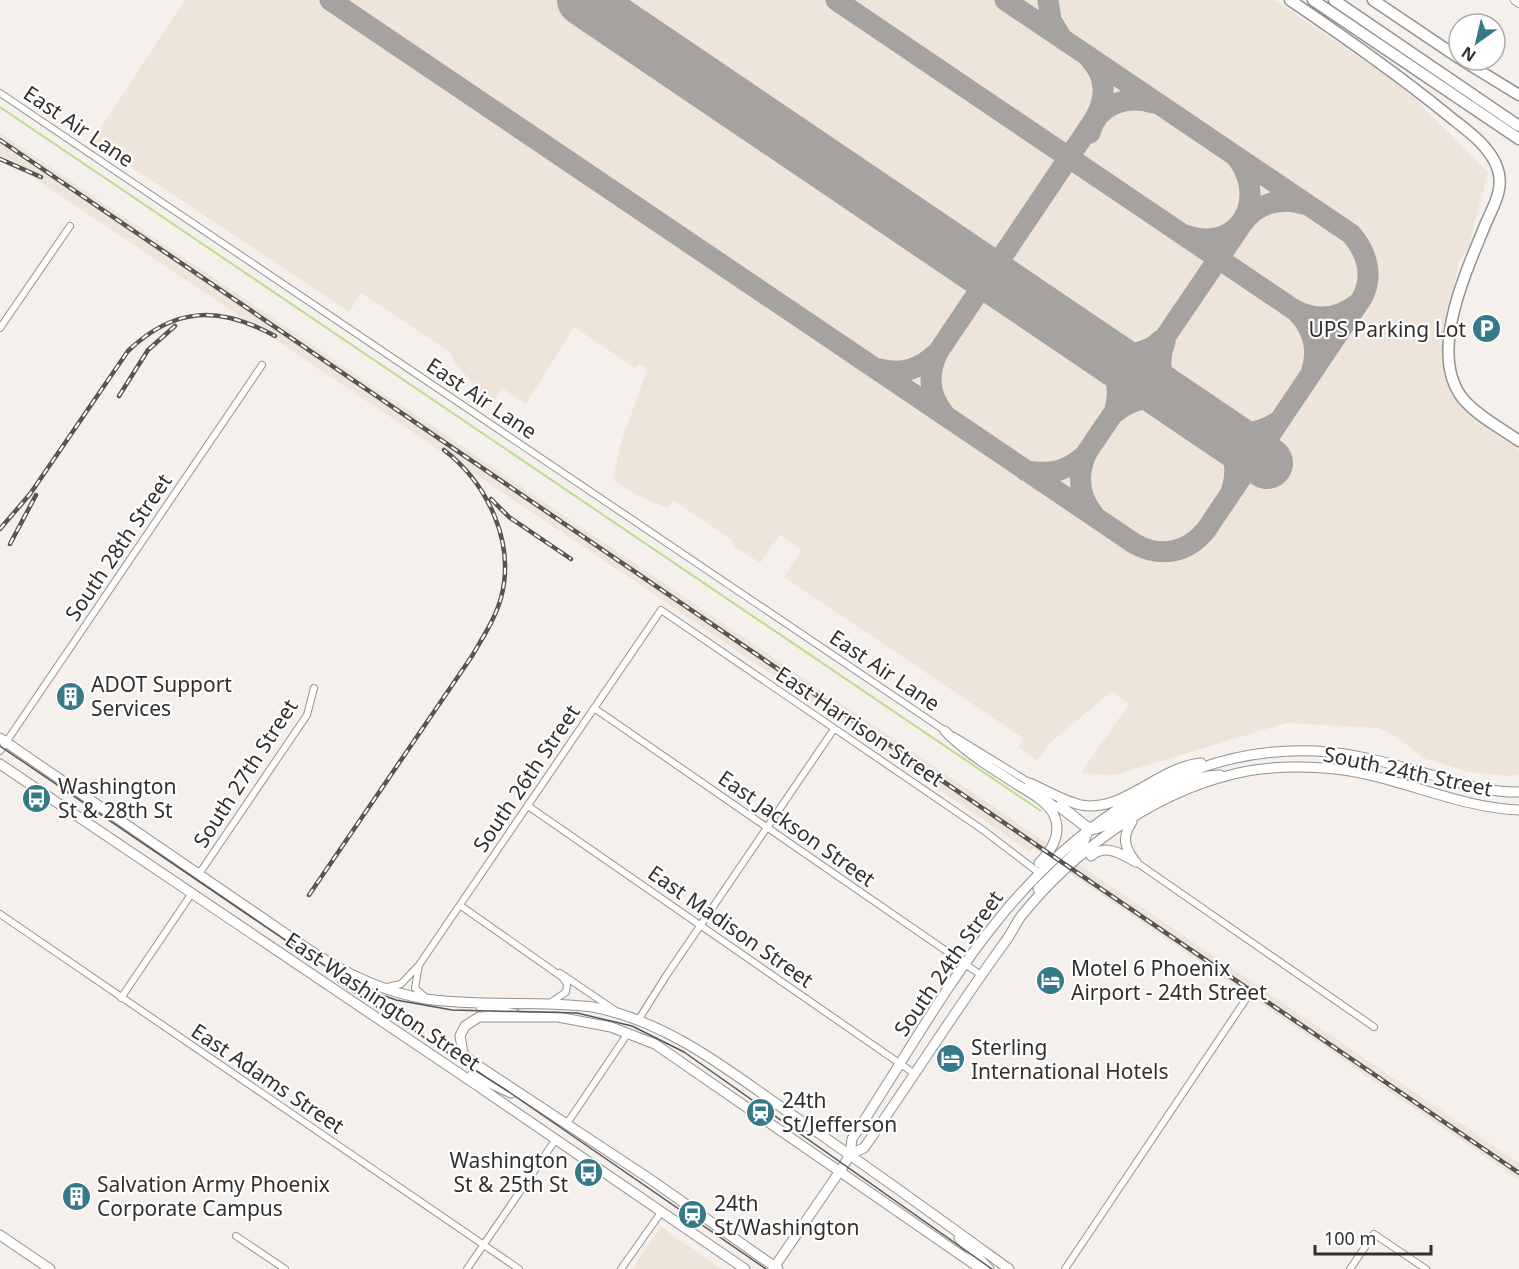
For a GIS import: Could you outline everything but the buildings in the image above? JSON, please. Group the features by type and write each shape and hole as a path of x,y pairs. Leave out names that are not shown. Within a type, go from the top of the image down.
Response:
{"highway":[{"path":"1290,0 1386,65 1479,141 1494,159 1500,186 1457,300 1448,349 1449,364 1453,379 1464,400 1519,441"},
{"path":"1313,0 1498,118 1519,126"},
{"path":"1334,0 1498,118 1519,139"},
{"path":"1373,0 1447,50"},
{"path":"1482,72 1519,95"}],"main road":[{"path":"945,731 958,745 1037,797 1053,813 1056,826 1054,846 1036,870"},
{"name":"East Washington Street","path":"2,744 342,970 383,988 426,999"},
{"name":"South 24th Street","path":"775,1268 850,1154 852,1139 989,928 1023,889 1036,870 1088,829 1158,785 1218,761 1285,752 1338,753 1386,762 1468,785 1519,792"},
{"path":"1030,783 1075,803 1101,806 1113,803 1187,765 1218,761"},
{"name":"East Washington Street","path":"0,764 345,999 405,1036 745,1269"},
{"name":"South 24th Street","path":"850,1154 864,1148 1023,914 1076,861 1134,818 1189,789 1229,775 1291,768 1326,768 1360,774 1466,804 1519,810"},
{"path":"1023,914 1026,905 1039,887 1082,846 1088,829 1102,827 1154,797 1193,780 1208,775 1229,775"},
{"path":"1134,818 1124,839 1127,849 1136,862"},
{"path":"1008,938 1058,885 1100,849 1116,852 1136,862"},
{"path":"426,999 593,1006 639,1019 698,1049 850,1154 1009,1269"},
{"path":"426,999 440,1005 485,1007 525,1017 558,1017 595,1023 628,1033 666,1050 981,1269"},
{"name":"East Washington Street","path":"525,1017 479,1017 468,1023 461,1032 461,1047 466,1057 650,1179 775,1268"},
{"path":"405,1036 430,1046 491,1086 522,1096"},
{"path":"942,1220 989,1269"},
{"path":"0,1235 50,1269"}],"street":[{"path":"1515,0 1519,3"},
{"name":"East Air Lane","path":"0,93 1054,803 1088,829"},
{"path":"0,328 70,226"},
{"name":"South 28th Street","path":"2,744 262,365"},
{"name":"South 26th Street","path":"383,988 401,984 419,965 661,610"},
{"name":"East Harrison Street","path":"661,610 983,830 1036,870"},
{"name":"South 27th Street","path":"199,874 307,715 314,688"},
{"name":"East Jackson Street","path":"594,708 981,975"},
{"path":"639,1019 834,729"},
{"name":"East Air Lane","path":"945,731 1030,783 1088,829"},
{"name":"East Madison Street","path":"528,806 915,1074"},
{"path":"1136,862 1374,1027"},
{"path":"121,998 192,893"},
{"path":"460,906 619,1012"},
{"name":"East Adams Street","path":"0,914 519,1269"},
{"path":"419,965 415,988 426,999"},
{"path":"550,1003 563,996 567,989 565,981 554,970"},
{"path":"1065,1269 1246,999"},
{"path":"566,1125 628,1033"},
{"path":"467,1269 556,1139"},
{"path":"621,1269 662,1211"},
{"path":"1350,1269 1374,1234 1426,1269"},
{"path":"236,1236 285,1269"}],"shaded area":[{"path":"185,0 1274,0 1384,74 1413,97 1488,172 1469,245 1458,264 1442,359 1450,390 1466,412 1519,450 1519,774 1510,776 1469,772 1423,758 1397,737 1379,728 1286,723 1115,775 1081,773 1129,704 1112,691 1050,743 1037,761 1018,747 1023,738 784,577 801,550 780,535 760,563 734,546 732,540 673,500 668,508 636,495 613,480 620,446 647,369 639,364 635,368 574,327 526,404 502,388 492,403 456,365 450,352 361,293 349,312 92,141"},
{"path":"0,133 1519,1163 1519,1180 1033,848 1030,852 661,599 0,155"},
{"path":"661,1227 722,1269 632,1269"}],"waterway":[{"path":"0,107 1041,811"}],"taxiway":[{"path":"330,0 1135,544 1154,551 1173,551 1191,544 1206,530 1362,298 1368,281 1365,256 1351,234 1005,0"},
{"path":"836,0 1293,309 1309,316 1326,317 1342,313 1357,304"},
{"path":"1048,0 1051,20 1061,37"},
{"path":"1090,59 1099,73 1103,87 1102,103 1095,118"},
{"path":"1090,133 1099,115 1114,104 1133,100 1153,103"},
{"path":"945,415 936,400 931,385 932,368 938,352 1094,120"},
{"path":"1186,235 1204,239 1220,237 1233,230 1243,219 1249,206 1250,190 1246,174 1237,158"},
{"path":"1243,223 1255,211 1270,203 1287,201 1303,204"},
{"path":"1094,515 1085,500 1081,485 1082,468 1087,452 1244,221"},
{"path":"1294,309 1305,322 1312,337 1315,353 1312,370"},
{"path":"1095,346 1112,352 1130,354 1146,350 1161,340"},
{"path":"1165,342 1161,359 1163,376 1170,391 1181,404"},
{"path":"1095,346 1107,360 1114,375 1117,391 1115,409"},
{"path":"879,369 888,371 911,369 925,363 938,352"},
{"path":"1116,412 1131,403 1147,399 1164,399 1181,404"},
{"path":"1212,425 1229,431 1246,433 1262,430 1279,421"},
{"path":"1209,423 1227,444 1234,460 1232,488"},
{"path":"1026,471 1052,472 1066,468 1087,453"}],"runway":[{"path":"583,0 1267,463"}],"tram line":[{"path":"0,746 285,940 335,972 377,993 396,1000 452,1010 577,1013 632,1026 684,1052 992,1269"},
{"path":"338,982 509,1092 766,1269"}],"railway":[{"path":"0,140 1519,1173"},
{"path":"0,159 41,177"},
{"path":"0,529 30,494 128,351 146,336 163,325 198,315 235,319 275,336"},
{"path":"119,396 148,350 175,326"},
{"path":"309,895 472,656 492,621 501,598 505,577 504,556 501,535 494,515 473,479 444,450"},
{"path":"10,544 36,495"},
{"path":"491,499 509,517 571,559"}],"place":[{"name":"UPS Parking Lot","path":"1487,329"},
{"name":"ADOT Support Services","path":"70,696"},
{"name":"Washington St & 28th St","path":"37,798"},
{"name":"Motel 6 Phoenix Airport - 24th Street","path":"1050,980"},
{"name":"Sterling International Hotels","path":"950,1059"},
{"name":"24th St/Jefferson","path":"761,1112"},
{"name":"Washington St & 25th St","path":"589,1172"},
{"name":"Salvation Army Phoenix Corporate Campus","path":"76,1196"},
{"name":"24th St/Washington","path":"693,1215"}]}
